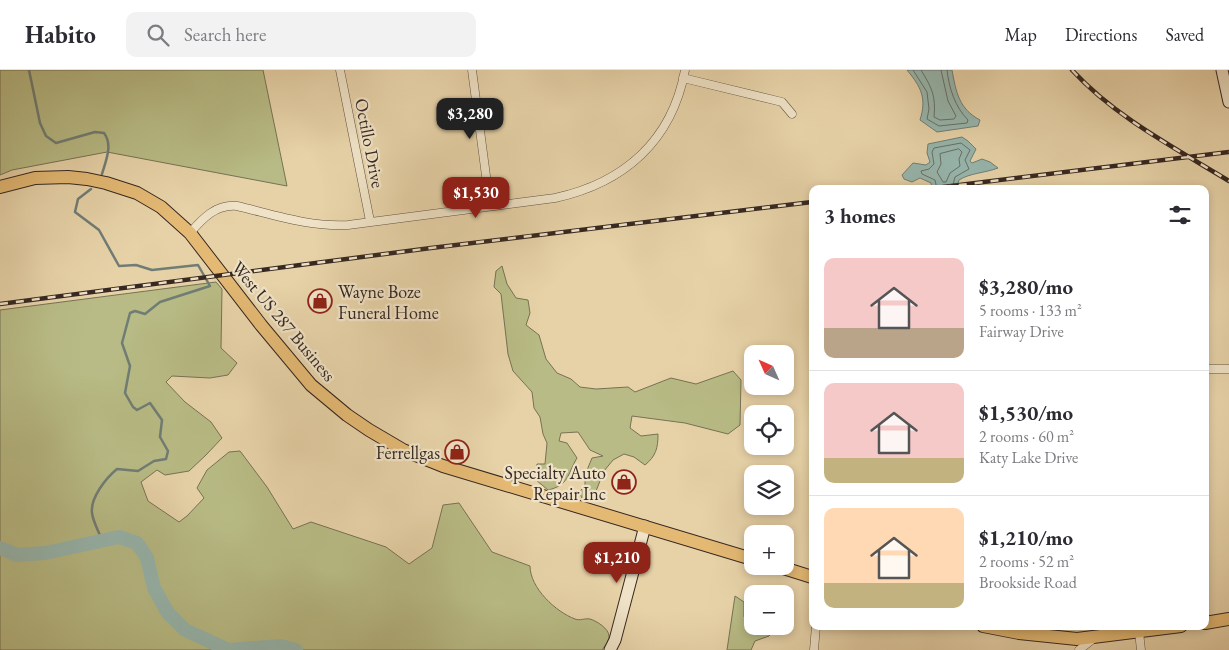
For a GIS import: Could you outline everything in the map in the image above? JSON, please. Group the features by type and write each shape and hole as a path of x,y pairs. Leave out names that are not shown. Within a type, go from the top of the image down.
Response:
{"main road":[{"path":"1222,70 1229,102"},
{"name":"West US 287 Business","path":"0,187 22,180 68,176 106,183 150,200 173,217 190,233 311,385 347,415 403,450 443,466 744,557"},
{"path":"610,650 615,640 645,526"},
{"path":"794,571 809,576"},
{"path":"1209,622 1229,619"},
{"path":"1008,630 1078,639 1154,630"}],"street":[{"name":"Octillo Drive","path":"340,70 370,221"},
{"path":"472,70 490,206"},
{"path":"190,233 211,212 228,205 300,222 326,226 348,225 555,198 579,193 602,183 626,168 644,153 658,135 670,114 680,92 684,74 782,102 792,114"},
{"path":"1209,369 1229,369"},
{"path":"814,650 816,630"},
{"path":"1140,632 1141,650"},
{"path":"1079,650 1094,638"}],"green space":[{"path":"0,70 263,70 287,186 107,152 12,170 0,175"},
{"path":"502,266 507,284 516,298 528,300 530,313 526,325 539,335 546,359 557,373 571,379 580,387 596,389 628,387 635,392 671,378 696,384 733,371 741,380 740,425 728,434 685,423 632,416 630,428 641,436 658,434 657,448 654,455 645,465 634,457 624,454 613,460 604,471 592,501 584,502 579,492 585,486 585,475 592,458 603,456 590,450 578,432 561,433 559,441 567,443 577,458 564,482 548,490 536,480 537,464 545,464 547,443 543,434 540,417 534,408 532,392 513,371 508,354 501,294 494,287 496,271"},
{"path":"216,282 222,289 221,348 237,363 228,375 210,378 172,376 166,382 185,402 211,422 222,438 189,471 165,475 157,470 141,482 148,501 179,522 204,498 197,488 207,470 229,452 240,451 267,487 293,529 311,522 386,547 409,564 432,548 443,505 459,503 492,552 530,566 534,583 552,605 568,616 579,620 590,619 605,628 609,638 602,650 0,650 0,310"},
{"path":"735,596 744,602 744,635 770,635 755,641 751,650 727,650"}],"water":[{"path":"907,70 952,70 960,99 967,111 980,120 978,126 937,132 920,120 923,99 919,87"},
{"path":"962,137 976,149 970,161 972,163 982,159 998,168 963,178 959,180 957,185 931,185 931,183 920,178 912,182 904,179 902,175 913,163 926,165 930,162 927,153 928,144"}],"waterway":[{"path":"29,70 40,123 46,136 56,143 95,132 104,133 107,138 108,148 102,174"},
{"path":"91,189 78,199 75,212 99,230 119,266 136,265 152,270 198,265 210,286 160,302 145,314 135,311 130,313 122,343 130,366 125,393 133,407 137,410 150,403 162,420 160,437 168,451 166,459 154,461 138,471 117,469 104,483 96,495 92,507 94,520 102,540"},
{"path":"0,548 17,555 45,553 119,537 137,543 147,558 154,588 168,613 185,630 229,650 280,646 296,650"}],"railway":[{"path":"1072,70 1107,103 1126,117 1229,181"},
{"path":"960,185 1229,152"},
{"path":"0,304 431,248 809,202"}],"place":[{"name":"Wayne Boze Funeral Home","path":"320,301"},
{"name":"Ferrellgas","path":"457,452"},
{"name":"Specialty Auto Repair Inc","path":"624,482"}]}
